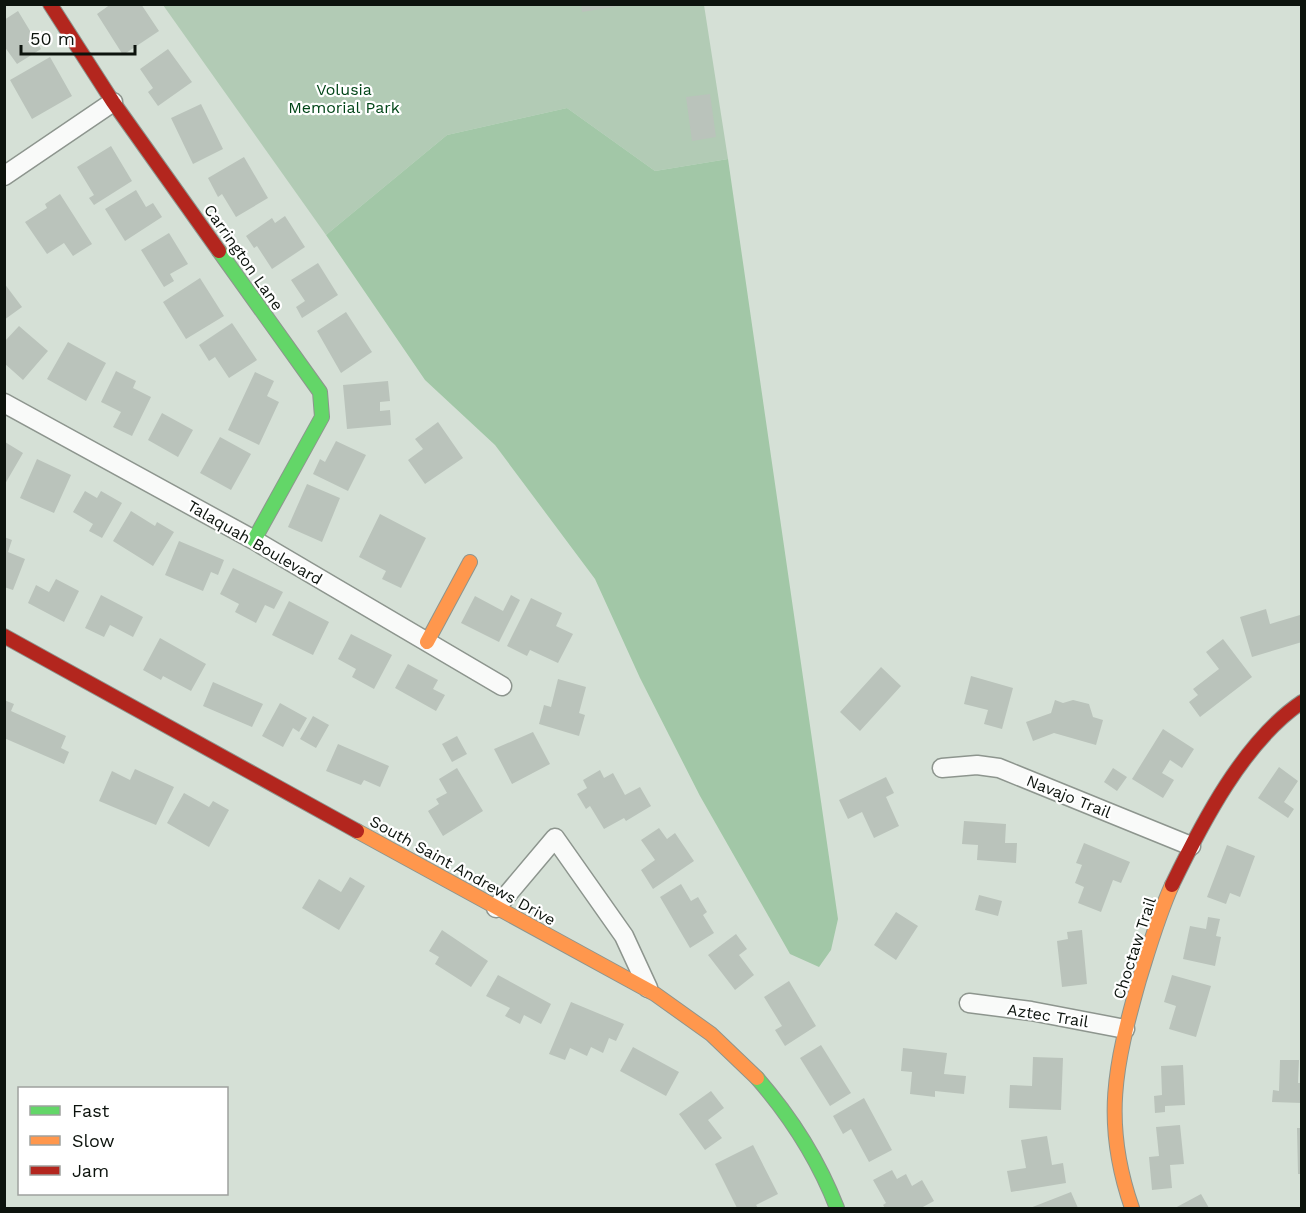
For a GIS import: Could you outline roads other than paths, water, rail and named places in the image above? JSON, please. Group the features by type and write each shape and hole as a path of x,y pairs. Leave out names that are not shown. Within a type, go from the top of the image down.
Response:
{"street":[{"name":"Carrington Lane","path":"50,4 113,102 320,392 322,417 254,540"},
{"path":"4,176 113,102"},
{"name":"Talaquah Boulevard","path":"4,403 254,540 502,686"},
{"path":"427,642 470,562"},
{"name":"South Saint Andrews Drive","path":"4,636 496,908 648,988 713,1035 776,1099 827,1178 837,1209"},
{"name":"Choctaw Trail","path":"1132,1209 1119,1171 1114,1127 1115,1080 1125,1029 1160,913 1191,846 1248,753 1281,716 1302,702"},
{"name":"Navajo Trail","path":"942,768 977,765 999,768 1191,846"},
{"path":"496,908 555,838 624,936 648,988"},
{"name":"Aztec Trail","path":"969,1003 1031,1011 1125,1029"}],"park label":[{"name":"Volusia Memorial Park","path":"344,98"}]}
